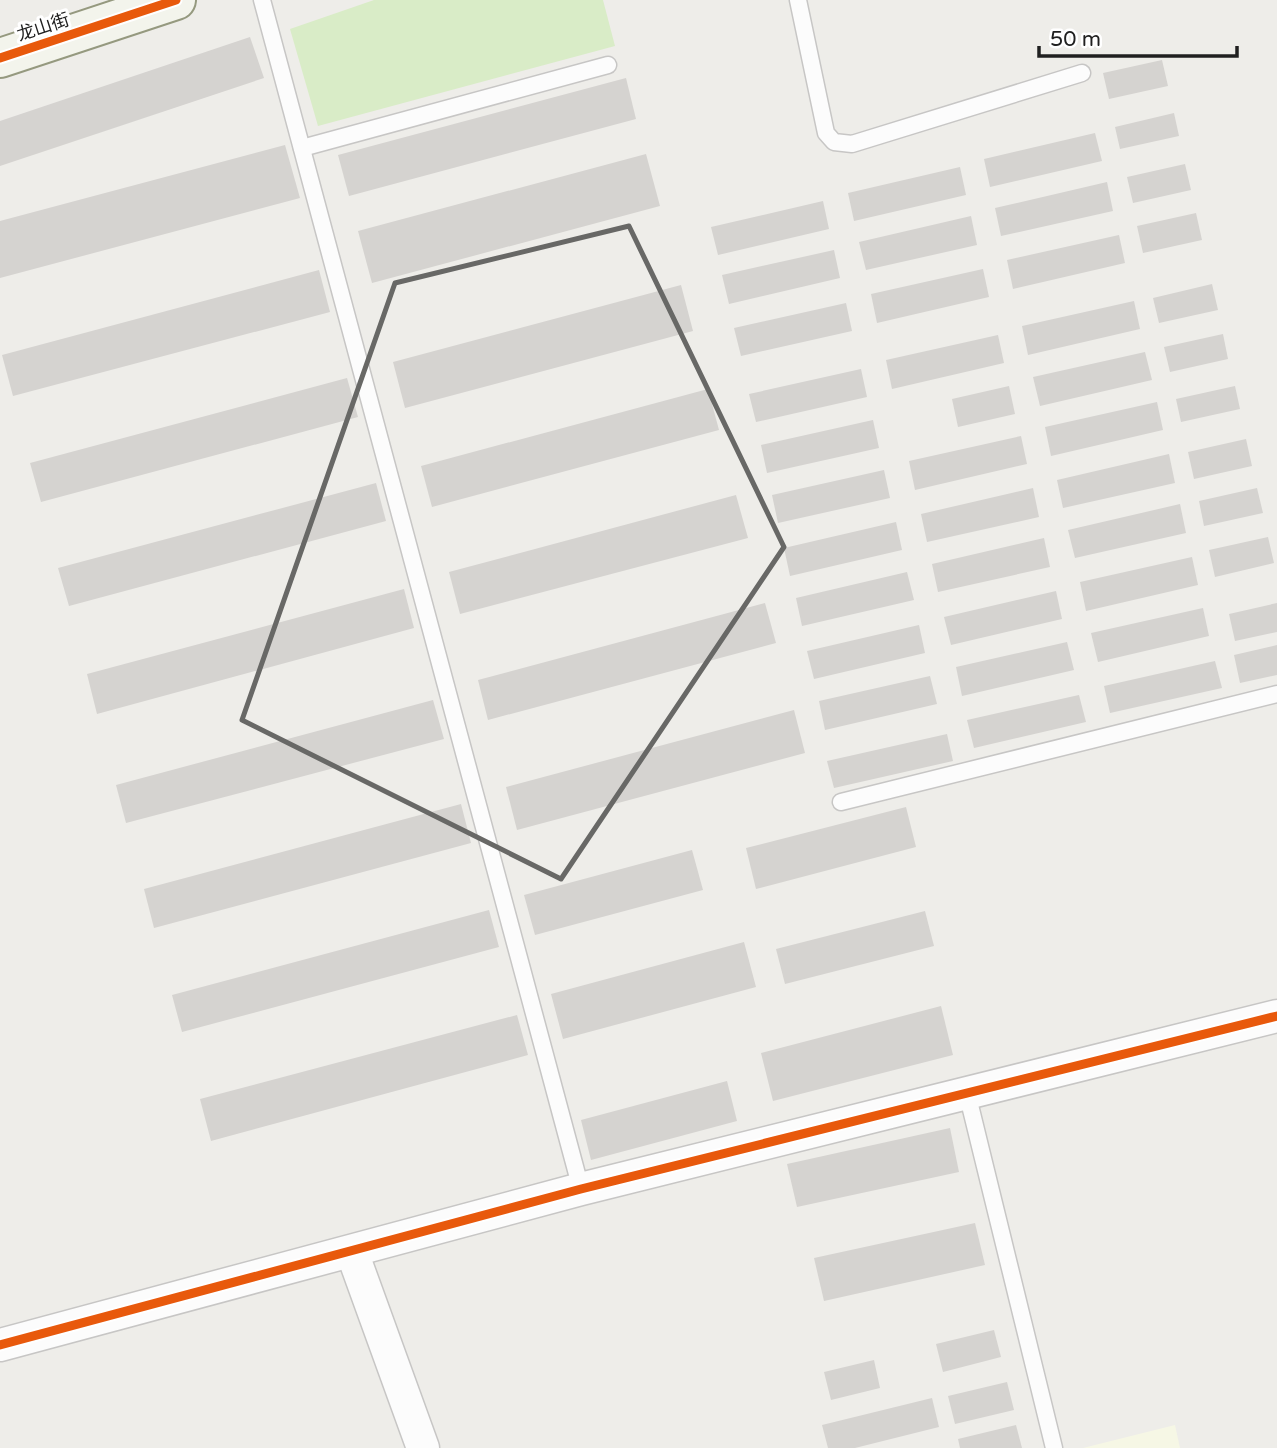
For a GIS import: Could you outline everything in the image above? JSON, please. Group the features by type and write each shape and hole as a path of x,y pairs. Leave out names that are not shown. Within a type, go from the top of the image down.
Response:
{"street":[{"name":"龙山街","path":"0,58 176,0"},
{"path":"0,1345 581,1189 1277,1016"},
{"path":"352,1252 423,1448"}],"lane":[{"path":"262,0 581,1189"},
{"path":"798,0 826,133 834,142 852,144 1082,73"},
{"path":"302,148 608,65"},
{"path":"841,802 1277,694"},
{"path":"967,1093 1054,1448"}],"highlighted area":[{"path":"629,226 784,547 561,879 242,720 395,283"}],"shaded area":[{"path":"1175,1425 1180,1448 1083,1448"}],"green space":[{"path":"374,0 603,0 615,46 318,126 290,29"}],"building":[{"path":"250,37 264,78 0,166 0,121"},
{"path":"1162,60 1168,86 1109,99 1103,73"},
{"path":"626,78 636,119 349,196 338,155"},
{"path":"1174,113 1179,136 1120,149 1115,127"},
{"path":"1095,133 1102,161 990,187 984,159"},
{"path":"285,145 300,198 0,278 0,221"},
{"path":"646,154 660,206 372,283 358,231"},
{"path":"1185,164 1191,190 1133,203 1127,177"},
{"path":"960,167 966,195 854,221 848,193"},
{"path":"1107,182 1113,211 1001,236 995,208"},
{"path":"823,201 829,229 718,255 711,227"},
{"path":"1196,213 1202,240 1143,253 1137,226"},
{"path":"971,216 977,245 866,270 859,242"},
{"path":"1119,235 1125,263 1013,289 1007,260"},
{"path":"834,250 840,278 729,304 722,275"},
{"path":"983,269 989,297 877,323 871,294"},
{"path":"319,270 330,312 13,396 2,355"},
{"path":"1212,284 1218,310 1159,323 1153,298"},
{"path":"681,285 693,331 405,408 393,362"},
{"path":"1134,301 1140,329 1028,355 1022,326"},
{"path":"846,303 852,331 741,356 734,328"},
{"path":"1223,334 1228,359 1170,372 1164,347"},
{"path":"998,335 1004,363 892,389 886,360"},
{"path":"1145,352 1152,380 1040,406 1033,377"},
{"path":"861,369 867,397 756,422 749,394"},
{"path":"347,378 358,417 41,502 30,463"},
{"path":"1009,386 1015,414 958,427 952,399"},
{"path":"1235,386 1240,409 1181,422 1176,399"},
{"path":"708,389 719,430 432,507 421,466"},
{"path":"1157,402 1163,430 1051,456 1045,427"},
{"path":"873,420 879,448 767,473 761,445"},
{"path":"1021,436 1027,464 915,490 909,461"},
{"path":"1246,439 1252,466 1194,479 1188,452"},
{"path":"1169,454 1175,483 1063,508 1057,480"},
{"path":"884,470 890,498 778,523 772,495"},
{"path":"376,483 386,521 69,606 58,568"},
{"path":"1033,488 1039,517 927,542 921,514"},
{"path":"1257,488 1263,513 1204,526 1199,501"},
{"path":"736,495 748,538 460,614 449,572"},
{"path":"1180,504 1186,533 1075,558 1068,530"},
{"path":"896,522 902,550 790,576 784,548"},
{"path":"1268,537 1274,563 1215,577 1209,550"},
{"path":"1044,538 1050,567 938,592 932,564"},
{"path":"1192,557 1198,585 1086,611 1080,582"},
{"path":"907,572 914,600 802,626 796,598"},
{"path":"404,589 414,628 97,714 87,674"},
{"path":"1056,591 1062,619 951,645 944,617"},
{"path":"765,603 776,643 488,720 478,680"},
{"path":"1277,603 1277,632 1235,641 1229,614"},
{"path":"1203,608 1209,636 1098,662 1091,633"},
{"path":"919,625 925,653 814,679 807,651"},
{"path":"1067,642 1074,670 962,696 956,667"},
{"path":"1277,645 1277,675 1240,683 1234,655"},
{"path":"1215,661 1222,688 1110,713 1104,686"},
{"path":"930,676 937,704 825,730 819,701"},
{"path":"1079,695 1086,722 974,748 967,720"},
{"path":"433,700 444,739 126,823 116,785"},
{"path":"794,710 805,753 517,830 506,787"},
{"path":"947,734 953,761 834,788 827,761"},
{"path":"461,804 471,843 154,928 144,889"},
{"path":"906,807 916,847 756,889 746,848"},
{"path":"692,850 703,890 535,935 524,895"},
{"path":"489,910 499,947 182,1032 172,995"},
{"path":"925,911 934,946 785,984 776,949"},
{"path":"744,942 756,987 563,1039 551,994"},
{"path":"941,1006 953,1055 773,1101 761,1053"},
{"path":"517,1015 528,1055 211,1141 200,1099"},
{"path":"727,1081 737,1121 591,1160 581,1120"},
{"path":"950,1128 959,1172 797,1207 787,1164"},
{"path":"975,1223 985,1265 824,1301 814,1258"},
{"path":"994,1330 1001,1357 943,1372 936,1344"},
{"path":"874,1360 880,1388 831,1400 824,1372"},
{"path":"1007,1382 1014,1410 955,1424 948,1396"},
{"path":"932,1398 939,1427 855,1448 828,1448 822,1425"},
{"path":"1016,1425 1022,1448 960,1448 958,1439"}],"cycle path":[{"path":"0,58 176,0"},
{"path":"0,1345 581,1189 1277,1016"}]}
